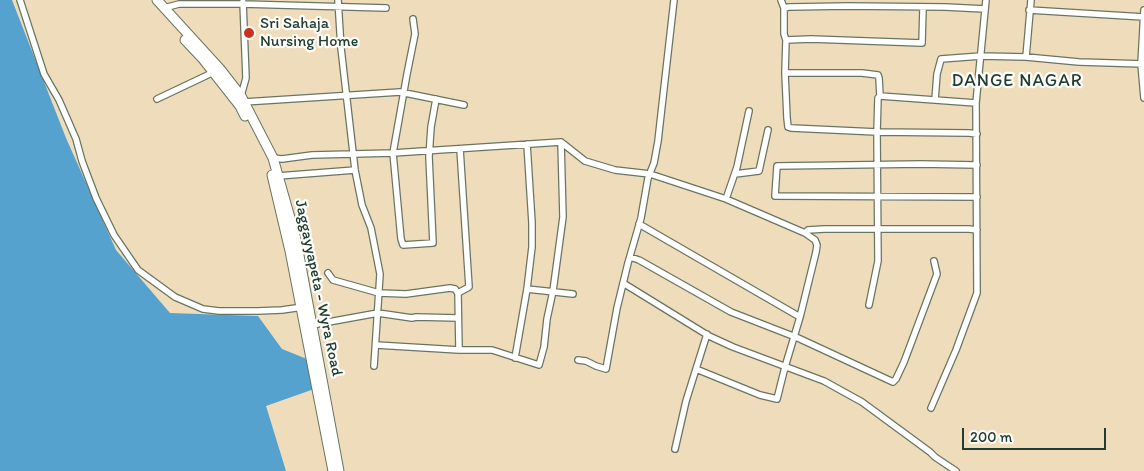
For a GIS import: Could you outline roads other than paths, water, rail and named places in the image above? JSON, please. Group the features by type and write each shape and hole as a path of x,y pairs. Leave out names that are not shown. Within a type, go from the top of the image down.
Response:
{"main road":[{"path":"151,0 217,71 240,106 269,161 305,306 333,471"},
{"name":"Jaggayyapeta - Wyra Road","path":"157,0 243,99 274,158 296,239 305,306 312,324 339,471"}],"street":[{"path":"20,0 44,74 59,100 76,139 96,198 114,235 138,270 175,297 203,309 219,311 282,310 305,306"},
{"path":"578,360 606,369 617,308 654,163 666,79 674,0"},
{"path":"781,0 784,8 784,34 786,40 785,73 788,127 878,132 976,134"},
{"path":"931,408 956,350 977,293 976,103 986,0"},
{"path":"1026,57 1031,0"},
{"path":"164,8 179,4 243,2 338,3 386,8"},
{"path":"243,2 246,78 243,99 404,92 464,105"},
{"path":"338,3 354,170 362,205 371,228 380,274 374,366"},
{"path":"784,8 838,6 945,7 985,10"},
{"path":"786,40 811,39 922,43 923,8"},
{"path":"1030,10 1144,17"},
{"path":"1144,10 1144,98"},
{"path":"413,19 416,34 393,153 403,245 433,242 429,151 436,99"},
{"path":"935,100 937,74 941,59 981,56 1026,57 1079,62 1143,64"},
{"path":"157,98 217,71"},
{"path":"785,73 876,74 879,78 878,261 869,305"},
{"path":"880,96 976,103"},
{"path":"726,199 735,174 750,111"},
{"path":"735,174 759,171 768,130"},
{"path":"376,345 492,350 539,365 544,347 563,217 561,142"},
{"path":"274,158 429,151 561,142 585,161 615,170 650,174 726,199 805,233 815,240 816,252 777,399 760,395 696,368"},
{"path":"515,358 532,247 528,144"},
{"path":"458,293 469,287 460,149"},
{"path":"977,165 778,166 775,196 977,197"},
{"path":"278,176 354,170"},
{"path":"639,224 800,316"},
{"path":"805,233 808,230 824,228 977,230"},
{"path":"630,258 639,260 731,312 794,336 893,382 904,362 937,274 934,261"},
{"path":"328,274 333,280 379,293 406,294 450,288 455,289 458,293 459,350"},
{"path":"623,283 732,347 824,381 862,402 956,471"},
{"path":"527,289 573,294"},
{"path":"312,324 378,313 412,318 458,318"},
{"path":"675,449 686,401 707,334"}],"water":[{"path":"0,0 12,0 66,138 116,250 170,313 258,316 282,349 312,361 317,388 266,406 286,471 0,471"}],"place":[{"name":"Sri Sahaja Nursing Home","path":"249,33"}],"district":[{"name":"DANGE NAGAR","path":"1017,81"}]}
